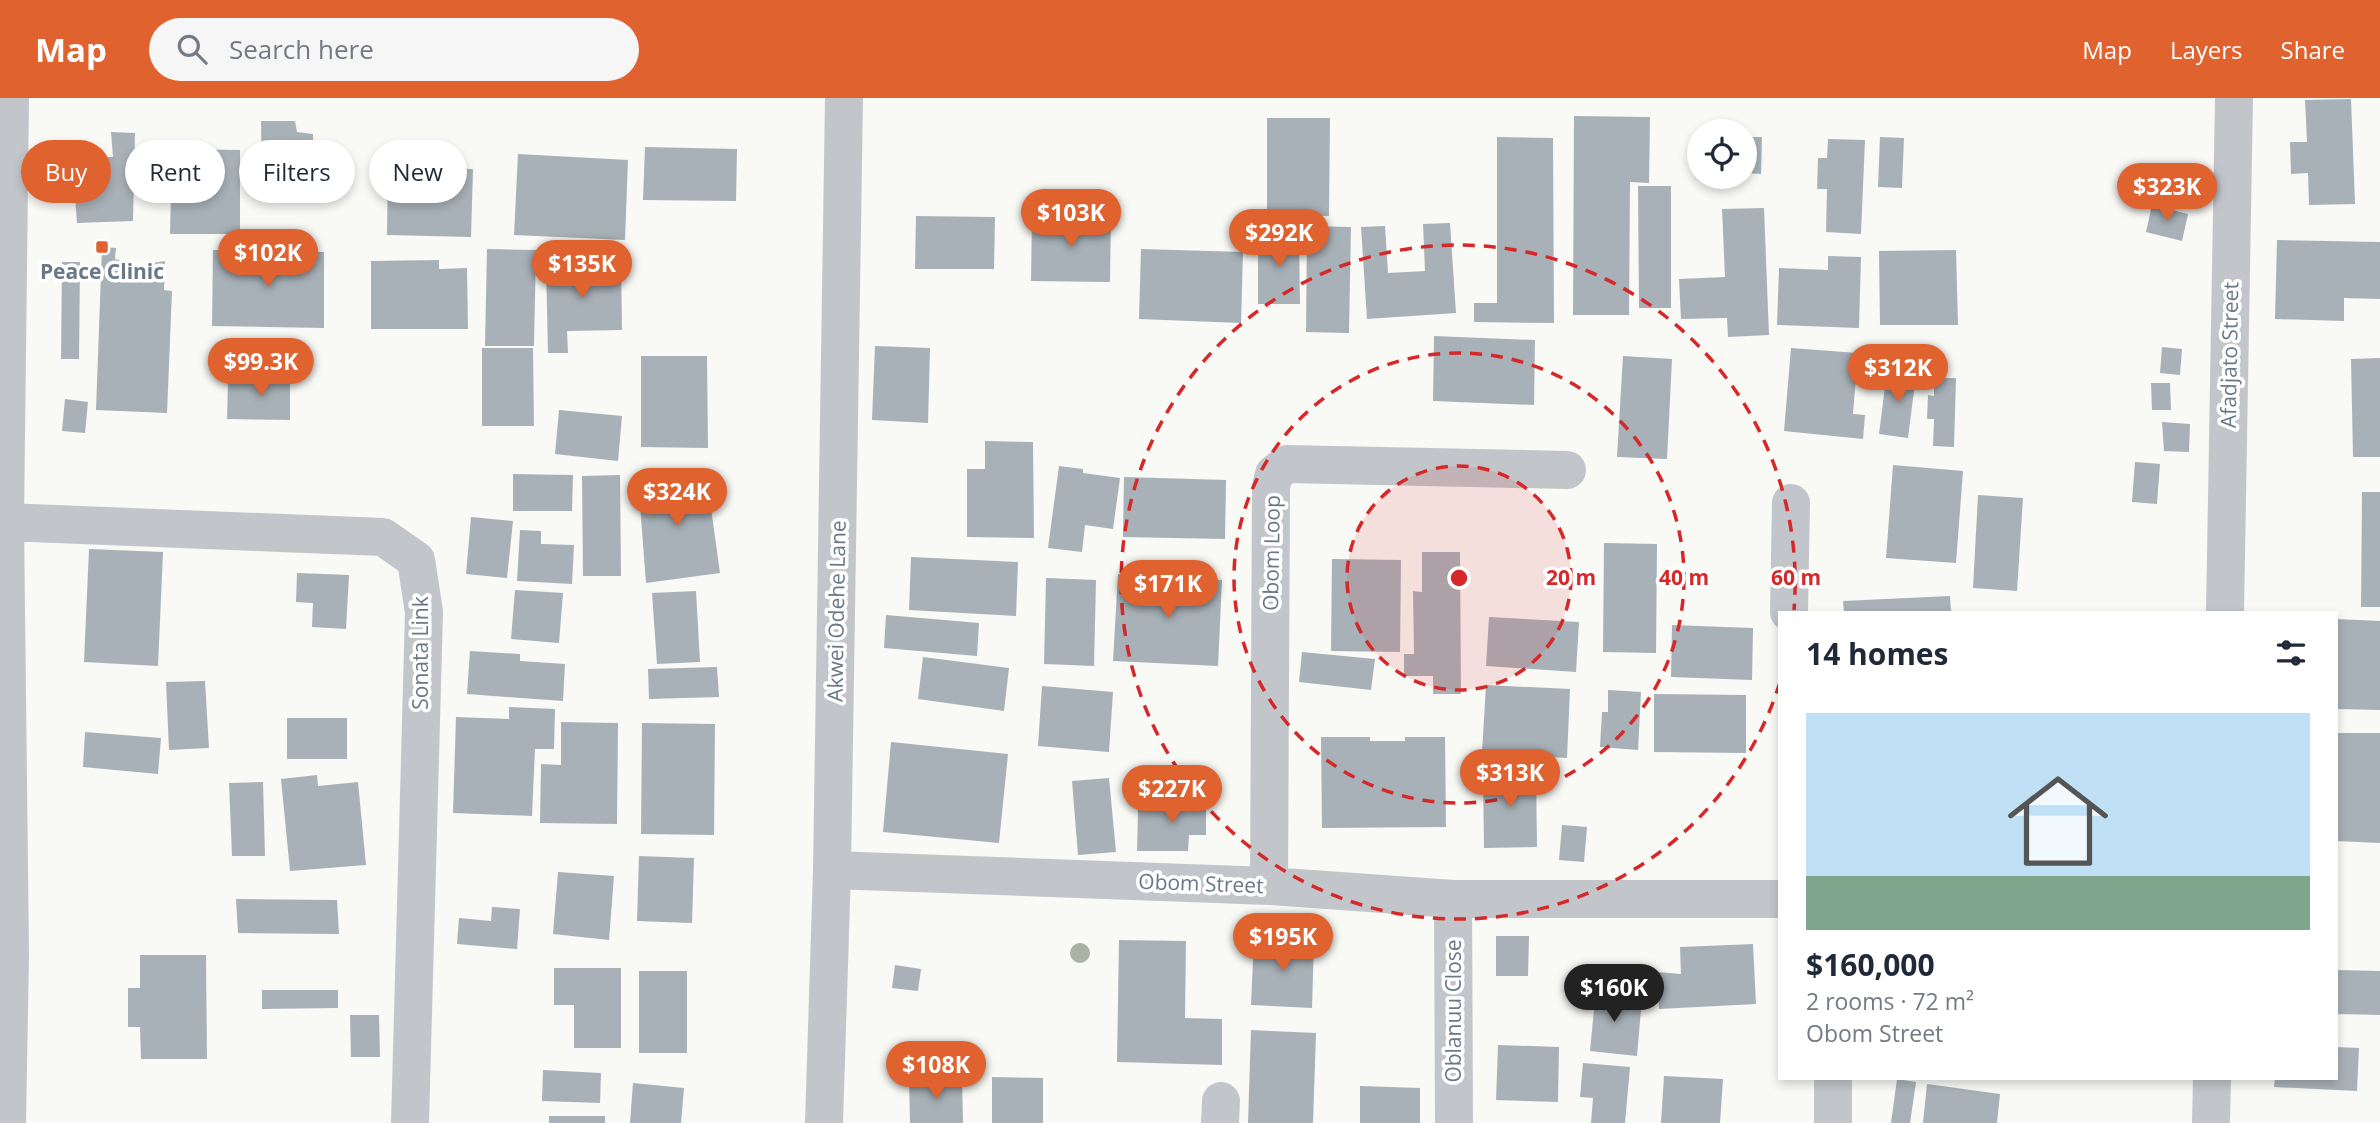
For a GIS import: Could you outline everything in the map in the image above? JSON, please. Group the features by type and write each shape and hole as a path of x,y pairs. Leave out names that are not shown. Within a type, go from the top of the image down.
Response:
{"street":[{"path":"7,1123 4,1047 10,955 2,585 9,98"},
{"name":"Akwei Odehe Lane","path":"824,1123 832,870 844,98"},
{"name":"Afadjato Street","path":"2225,611 2234,98"},
{"name":"Obom Loop","path":"1269,886 1271,500 1274,474 1287,464 1567,470"},
{"path":"1789,611 1791,503"},
{"name":"Sonata Link","path":"5,522 383,537 416,560 424,612 410,1123"},
{"name":"Obom Street","path":"832,870 1269,886 1453,900 1778,899"},
{"name":"Oblanuu Close","path":"1453,900 1454,1123"},
{"path":"1833,1080 1833,1123"},
{"path":"2211,1123 2213,1080"}],"building":[{"path":"2351,99 2355,204 2309,205 2308,173 2291,174 2290,142 2307,142 2305,100"},
{"path":"1574,116 1650,117 1649,183 1630,182 1629,315 1573,315"},
{"path":"1267,118 1330,118 1329,216 1267,215"},
{"path":"261,121 295,121 297,132 313,134 313,140 261,140"},
{"path":"111,132 135,133 135,140 125,140 125,203 133,203 133,221 77,223 75,203 111,203"},
{"path":"1497,137 1553,138 1554,323 1474,322 1474,303 1497,303"},
{"path":"1757,137 1762,137 1761,174 1757,174"},
{"path":"1880,137 1904,138 1902,188 1878,187"},
{"path":"1828,139 1865,140 1861,234 1826,232 1827,189 1817,189 1818,158 1827,158"},
{"path":"645,147 737,149 736,201 643,200"},
{"path":"225,150 239,150 240,234 170,234 171,203 225,203"},
{"path":"518,154 628,160 625,240 514,235"},
{"path":"467,169 473,169 471,237 387,235 387,203 467,203"},
{"path":"1638,186 1671,186 1671,308 1639,308"},
{"path":"2152,205 2188,214 2182,241 2146,232"},
{"path":"1764,208 1769,335 1728,337 1727,318 1681,319 1679,279 1725,277 1722,209"},
{"path":"916,216 995,217 994,269 915,269"},
{"path":"1032,216 1111,217 1110,282 1031,281"},
{"path":"1450,223 1456,313 1367,319 1361,227 1385,226 1388,273 1425,271 1423,224"},
{"path":"1307,226 1351,227 1349,333 1306,332"},
{"path":"1258,233 1299,233 1300,304 1258,304"},
{"path":"2277,240 2380,242 2380,299 2344,298 2344,321 2275,319"},
{"path":"102,247 116,248 115,259 140,265 165,261 164,290 172,291 167,413 96,410"},
{"path":"487,249 536,250 534,346 485,346"},
{"path":"1141,249 1243,252 1241,323 1139,319"},
{"path":"213,250 324,252 324,328 212,326"},
{"path":"1956,250 1958,325 1880,325 1879,251"},
{"path":"1828,256 1861,257 1859,328 1777,325 1779,268 1828,270"},
{"path":"439,260 439,269 467,268 468,329 371,329 371,261"},
{"path":"62,262 80,262 79,359 61,359"},
{"path":"621,262 622,330 567,331 568,353 548,353 546,264"},
{"path":"1434,336 1535,340 1534,405 1433,401"},
{"path":"875,346 930,348 928,423 872,420"},
{"path":"2162,347 2182,349 2180,375 2160,373"},
{"path":"482,348 533,348 534,426 482,426"},
{"path":"1791,348 1858,353 1853,414 1865,415 1863,439 1784,431"},
{"path":"641,356 707,356 708,448 641,447"},
{"path":"1623,356 1672,359 1667,459 1617,457"},
{"path":"2380,358 2380,457 2353,457 2351,359"},
{"path":"265,371 290,371 290,420 227,419 228,382 265,382"},
{"path":"1887,371 1916,375 1908,438 1879,434"},
{"path":"1934,378 1956,378 1954,447 1933,446 1934,419 1927,419 1928,395 1934,396"},
{"path":"2151,383 2170,383 2171,410 2152,410"},
{"path":"65,399 88,402 85,433 62,431"},
{"path":"559,410 622,416 618,461 555,454"},
{"path":"2162,422 2190,424 2189,452 2164,451"},
{"path":"985,441 1033,442 1034,538 967,537 967,469 985,469"},
{"path":"2135,462 2160,464 2157,504 2132,502"},
{"path":"1893,465 1963,471 1956,563 1886,558"},
{"path":"1059,466 1083,469 1083,473 1120,478 1113,529 1085,525 1082,552 1048,548"},
{"path":"706,472 720,573 646,583 638,479"},
{"path":"513,474 573,475 572,511 513,511"},
{"path":"620,475 621,576 583,576 582,476"},
{"path":"1124,477 1226,480 1225,539 1123,537"},
{"path":"2362,492 2380,492 2380,607 2361,607"},
{"path":"1978,495 2023,498 2017,591 1973,588"},
{"path":"471,517 513,521 507,578 466,574"},
{"path":"520,530 541,531 541,544 574,545 572,584 517,581"},
{"path":"1604,543 1657,544 1656,653 1603,652"},
{"path":"89,549 163,552 158,666 84,662"},
{"path":"1422,552 1460,552 1461,694 1433,694 1433,676 1404,676 1404,654 1414,654 1413,591 1422,592"},
{"path":"911,557 1018,562 1016,616 909,610"},
{"path":"1332,559 1401,560 1400,652 1331,651"},
{"path":"297,573 349,575 346,629 312,627 313,603 296,602"},
{"path":"1118,574 1222,580 1218,666 1113,661"},
{"path":"1046,578 1096,580 1094,666 1044,664"},
{"path":"515,590 563,593 559,643 511,639"},
{"path":"696,591 700,662 657,664 652,593"},
{"path":"1950,596 1951,611 1844,611 1843,601"},
{"path":"886,615 979,623 977,656 884,648"},
{"path":"1489,617 1579,622 1576,672 1486,666"},
{"path":"2338,619 2380,621 2380,710 2338,709"},
{"path":"1672,625 1753,628 1752,680 1671,677"},
{"path":"470,651 520,654 520,661 565,664 563,701 467,694"},
{"path":"1302,652 1375,659 1371,690 1299,682"},
{"path":"923,657 1009,668 1004,711 918,699"},
{"path":"717,667 719,697 649,699 648,669"},
{"path":"205,681 209,748 169,750 166,682"},
{"path":"1486,685 1570,689 1567,758 1482,753"},
{"path":"1042,686 1113,692 1109,752 1038,746"},
{"path":"1608,690 1641,692 1638,750 1600,747 1602,712 1608,712"},
{"path":"1654,694 1746,695 1746,753 1654,752"},
{"path":"509,707 555,709 554,749 535,749 532,816 453,813 456,717 509,719"},
{"path":"287,718 347,718 347,759 287,759"},
{"path":"561,722 618,723 617,824 540,823 541,764 561,765"},
{"path":"642,723 715,724 714,835 641,834"},
{"path":"85,732 161,738 158,774 83,767"},
{"path":"2338,733 2380,733 2380,843 2338,841"},
{"path":"1321,737 1370,737 1370,741 1405,741 1405,737 1445,737 1446,827 1322,828"},
{"path":"891,742 1008,754 999,843 883,832"},
{"path":"1536,770 1537,847 1484,848 1483,771"},
{"path":"317,775 318,786 358,782 366,865 290,871 281,779"},
{"path":"1109,778 1116,852 1078,855 1072,781"},
{"path":"263,782 265,856 232,856 229,783"},
{"path":"1172,796 1206,796 1206,835 1189,835 1188,851 1137,851 1138,809 1172,809"},
{"path":"1562,825 1587,827 1584,862 1559,860"},
{"path":"639,856 694,858 692,923 637,921"},
{"path":"558,872 614,876 609,940 553,934"},
{"path":"236,899 337,900 339,934 238,933"},
{"path":"492,907 520,909 517,949 457,944 459,918 491,921"},
{"path":"1496,936 1529,936 1528,976 1496,976"},
{"path":"1254,937 1314,940 1312,1008 1251,1005"},
{"path":"1119,940 1186,941 1185,1018 1222,1019 1222,1065 1117,1062"},
{"path":"1753,944 1756,1004 1659,1009 1657,972 1681,974 1680,947"},
{"path":"140,955 206,955 207,1059 141,1059 140,1027 128,1027 128,988 140,988"},
{"path":"895,965 921,969 918,991 892,988"},
{"path":"554,968 621,968 621,1048 574,1048 574,1005 554,1005"},
{"path":"2338,970 2380,971 2380,1015 2338,1014"},
{"path":"639,971 687,971 687,1053 639,1053"},
{"path":"1597,978 1614,980 1611,1007 1641,1010 1637,1056 1590,1051"},
{"path":"262,990 338,990 338,1008 262,1009"},
{"path":"350,1015 379,1015 380,1057 351,1057"},
{"path":"1251,1030 1316,1033 1313,1123 1248,1123"},
{"path":"1498,1045 1559,1047 1558,1102 1496,1100"},
{"path":"2338,1047 2359,1048 2357,1091 2274,1087 2275,1080 2338,1080"},
{"path":"1583,1063 1630,1067 1625,1123 1591,1123 1593,1098 1580,1097"},
{"path":"543,1070 601,1073 600,1103 542,1101"},
{"path":"1664,1076 1723,1079 1720,1123 1661,1123"},
{"path":"992,1077 1043,1078 1043,1123 992,1123"},
{"path":"962,1078 963,1123 910,1123 909,1079"},
{"path":"1897,1080 1916,1082 1910,1123 1891,1123"},
{"path":"633,1083 684,1088 681,1123 630,1123"},
{"path":"1927,1084 2000,1094 1997,1123 1923,1123"},
{"path":"1360,1086 1420,1088 1420,1123 1360,1123"},
{"path":"549,1116 605,1116 605,1123 549,1123"}],"place":[{"name":"Peace Clinic","path":"102,247"}]}
